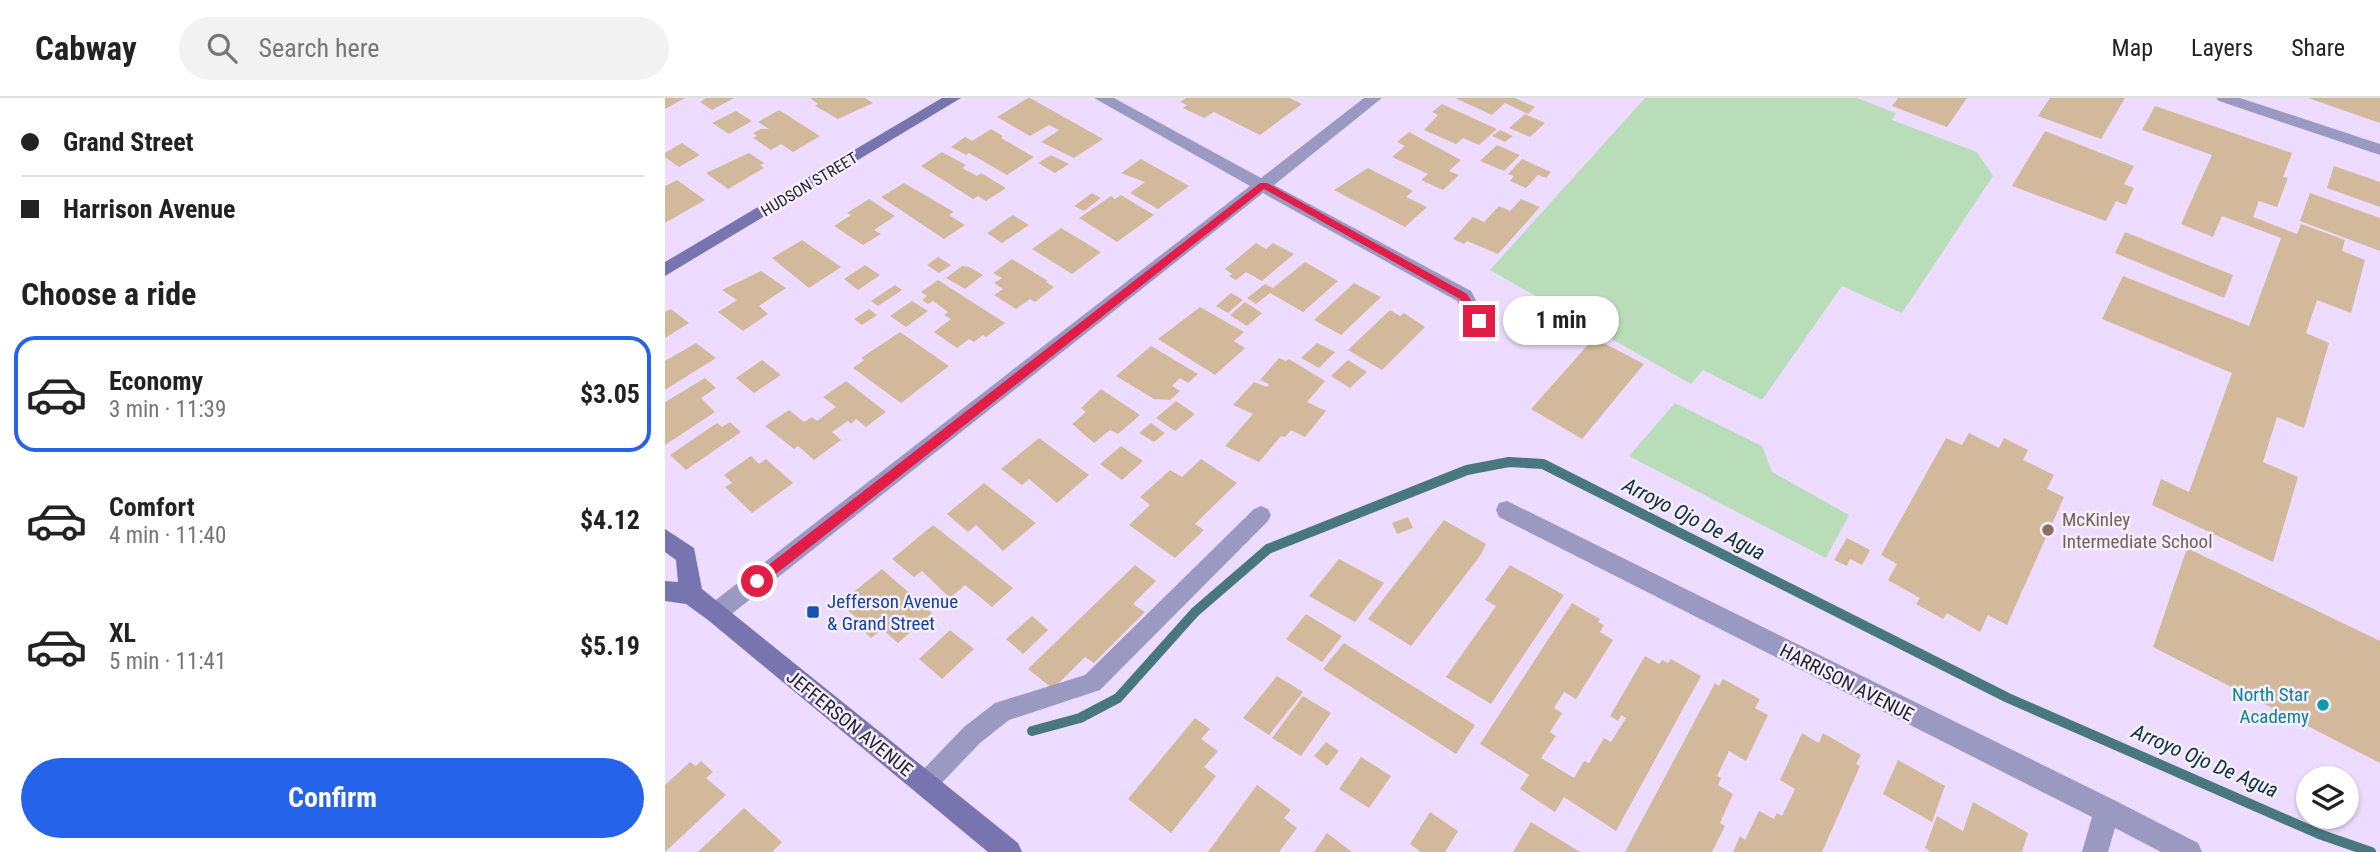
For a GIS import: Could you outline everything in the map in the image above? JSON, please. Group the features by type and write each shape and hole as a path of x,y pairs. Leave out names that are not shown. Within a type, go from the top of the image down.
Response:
{"main road":[{"name":"HUDSON STREET","path":"665,270 953,98"},
{"path":"665,539 686,555 691,594 665,591"},
{"name":"JEFFERSON AVENUE","path":"691,594 1009,852"}],"street":[{"path":"1103,98 1464,296 1479,321"},
{"path":"716,613 1374,98"},
{"path":"2224,98 2380,150"},
{"name":"HARRISON AVENUE","path":"1507,510 2189,852"},
{"path":"2095,852 2106,810"}],"lane":[{"path":"925,784 972,735 1003,711 1092,683 1261,515"}],"green space":[{"path":"1645,98 1857,98 1896,113 1892,120 1977,152 1993,176 1902,313 1842,286 1762,400 1703,370 1691,384 1490,270"},
{"path":"1675,403 1762,446 1772,472 1849,515 1826,558 1629,456"}],"building":[{"path":"665,98 685,98 665,109"},
{"path":"706,98 734,98 712,110 700,102"},
{"path":"810,98 865,98 873,103 838,119 815,106 818,104"},
{"path":"1028,98 1103,139 1074,158 1041,142 1059,130 1049,125 1030,136 997,117"},
{"path":"1186,98 1290,98 1302,104 1260,135 1214,112 1204,118 1183,108 1187,105 1180,102"},
{"path":"1455,98 1515,98 1535,107 1528,114 1505,103 1492,115"},
{"path":"1898,98 1967,98 1947,127 1892,106"},
{"path":"2050,98 2125,98 2101,139 2038,116"},
{"path":"2308,98 2380,98 2380,123"},
{"path":"1442,104 1497,129 1479,145 1463,138 1456,144 1424,130 1438,115 1432,112"},
{"path":"2155,106 2292,153 2283,177 2288,178 2277,207 2259,201 2253,217 2297,234 2301,224 2345,240 2342,251 2365,260 2351,313 2317,300 2306,333 2329,343 2304,428 2277,417 2263,462 2298,477 2273,562 2152,505 2161,479 2189,492 2232,373 2102,319 2123,276 2249,326 2281,238 2222,216 2213,237 2181,224 2212,155 2142,130"},
{"path":"779,110 820,136 793,152 781,144 771,150 753,138 757,136 753,133 769,129 758,122"},
{"path":"736,111 752,121 729,134 712,123"},
{"path":"1525,114 1545,123 1530,137 1509,128"},
{"path":"991,129 1034,157 1007,175 969,153 966,155 951,147 965,137 972,141"},
{"path":"1500,130 1513,136 1505,142 1492,136"},
{"path":"2045,131 2134,166 2124,184 2134,188 2126,205 2116,201 2106,221 2012,186"},
{"path":"1409,132 1461,160 1449,171 1459,175 1443,190 1421,180 1428,174 1392,157 1405,146 1397,142"},
{"path":"682,143 700,155 679,167 665,157 665,153"},
{"path":"1497,145 1520,155 1504,171 1480,161"},
{"path":"942,152 966,165 962,168 977,176 981,173 1006,188 986,201 978,196 973,199 921,166"},
{"path":"749,153 764,163 760,165 764,168 728,189 706,173"},
{"path":"1051,155 1069,164 1055,173 1038,163"},
{"path":"1141,159 1189,186 1158,209 1130,193 1145,182 1121,173"},
{"path":"1522,159 1551,172 1546,178 1538,175 1526,188 1510,181 1514,176 1508,174"},
{"path":"2334,166 2380,182 2380,207 2327,188"},
{"path":"1368,168 1413,191 1406,197 1427,207 1405,227 1334,190"},
{"path":"677,180 705,200 665,223 665,186"},
{"path":"904,183 954,212 949,215 965,225 944,239 881,197"},
{"path":"1092,193 1101,198 1084,211 1074,206"},
{"path":"2310,193 2380,218 2380,251 2300,221"},
{"path":"1121,195 1154,215 1117,242 1079,218 1111,196 1115,199"},
{"path":"869,199 895,216 874,230 881,234 863,245 834,226 851,215 847,213"},
{"path":"1521,199 1540,207 1498,254 1467,241 1464,244 1453,239 1473,217 1484,222 1499,206 1510,211"},
{"path":"1013,215 1029,225 1002,243 987,233"},
{"path":"1061,228 1101,252 1072,274 1032,249"},
{"path":"2125,232 2233,275 2224,298 2115,253"},
{"path":"802,240 841,267 809,288 772,258"},
{"path":"1256,243 1266,249 1273,243 1294,254 1262,281 1246,272 1236,280 1229,276 1232,274 1225,269"},
{"path":"938,257 951,265 939,273 927,265"},
{"path":"1012,259 1054,287 1035,302 1030,299 1016,309 994,295 1003,289 994,283 1002,278 993,273"},
{"path":"1305,262 1338,281 1303,312 1270,293 1256,304 1247,298 1265,284 1273,288"},
{"path":"865,265 880,275 858,290 844,279"},
{"path":"962,266 983,275 965,289 946,278"},
{"path":"761,271 786,288 759,306 768,314 743,331 718,312 737,300 722,290"},
{"path":"938,280 1005,323 986,337 983,335 974,342 969,339 957,348 934,332 951,319 944,315 948,312 933,301 928,304 922,300 927,296 921,292"},
{"path":"1354,283 1381,297 1341,335 1314,320"},
{"path":"895,285 902,290 878,306 871,301"},
{"path":"1231,293 1243,300 1228,313 1216,306"},
{"path":"912,301 928,311 906,327 890,316"},
{"path":"1245,302 1262,313 1247,326 1230,315"},
{"path":"1200,307 1244,332 1234,341 1245,348 1215,375 1158,339"},
{"path":"671,309 689,323 665,338 665,312"},
{"path":"869,309 877,315 862,325 854,319"},
{"path":"1390,310 1400,316 1404,313 1425,327 1382,370 1348,350"},
{"path":"900,332 949,366 901,403 853,368 864,360 861,358"},
{"path":"1594,338 1644,364 1582,439 1531,409"},
{"path":"696,343 716,358 665,390 665,361"},
{"path":"1317,343 1335,352 1319,368 1301,358"},
{"path":"1151,346 1198,374 1188,383 1180,378 1172,386 1180,391 1170,400 1154,399 1116,376"},
{"path":"1279,358 1286,361 1289,359 1325,381 1307,402 1326,411 1305,437 1291,430 1285,437 1281,436 1259,462 1225,446 1253,414 1233,405 1254,382 1267,387 1269,384 1260,380"},
{"path":"762,360 781,375 754,393 736,378"},
{"path":"1348,360 1367,372 1350,388 1331,376"},
{"path":"705,378 716,388 701,398 715,412 665,445 665,402"},
{"path":"846,381 886,412 866,427 856,419 851,424 848,421 832,432 841,440 814,460 798,446 794,449 765,426 789,410 804,422 812,417 817,421 836,407 823,397"},
{"path":"1101,389 1140,415 1118,434 1110,430 1094,443 1072,424 1086,412 1081,408"},
{"path":"1176,401 1195,414 1175,431 1156,418"},
{"path":"730,422 741,432 686,470 670,455 717,423 722,427"},
{"path":"1151,423 1165,433 1154,442 1139,433"},
{"path":"1969,433 1999,448 2004,438 2028,450 2023,460 2054,475 2047,489 2064,497 2007,625 1988,615 1980,632 1947,613 1943,619 1916,604 1920,598 1888,580 1897,564 1881,555 1946,438 1962,445"},
{"path":"1039,438 1089,475 1057,503 1029,479 1022,485 1001,469"},
{"path":"1121,446 1143,461 1122,480 1100,464"},
{"path":"751,456 759,464 766,459 793,483 752,513 725,487 732,483 724,475"},
{"path":"1201,459 1237,483 1195,524 1204,530 1175,558 1129,525 1150,505 1140,497 1170,470 1182,477"},
{"path":"984,483 1036,523 1003,551 976,525 968,532 947,514"},
{"path":"1408,517 1413,528 1397,534 1392,523"},
{"path":"1444,520 1486,544 1480,556 1411,646 1368,619"},
{"path":"933,525 1013,588 992,607 965,585 950,598 922,571 914,577 892,559"},
{"path":"1847,538 1870,550 1862,565 1850,559 1847,566 1834,560"},
{"name":"North Star Academy","path":"2187,548 2380,641 2380,763 2153,647"},
{"path":"1339,559 1384,583 1355,622 1309,596"},
{"path":"1135,565 1156,581 1133,604 1145,612 1094,663 1085,657 1053,689 1028,669"},
{"path":"1510,565 1564,595 1491,704 1446,677 1496,606 1485,600"},
{"path":"882,569 932,613 898,643 882,629 871,638 864,631 874,623 868,619 857,629 854,626 860,621 840,603"},
{"path":"1572,603 1600,619 1598,622 1604,625 1600,632 1613,640 1576,699 1564,692 1554,708 1562,713 1550,732 1556,736 1541,758 1574,778 1584,761 1589,763 1604,738 1611,742 1626,718 1621,715 1618,721 1610,716 1645,656 1659,664 1662,660 1668,663 1671,659 1701,676 1616,831 1564,797 1555,812 1520,789 1529,775 1480,744"},
{"path":"1306,614 1342,636 1322,662 1286,639"},
{"path":"1032,616 1048,630 1023,654 1006,639"},
{"path":"950,630 974,649 942,679 919,659"},
{"path":"1344,643 1475,725 1456,754 1323,669"},
{"path":"1277,676 1303,692 1269,735 1243,718"},
{"path":"1723,679 1760,699 1755,708 1768,715 1746,761 1729,751 1717,776 1721,778 1718,785 1733,794 1720,823 1725,826 1712,852 1625,852 1715,683 1719,686"},
{"path":"1303,696 1331,713 1301,756 1272,738"},
{"path":"1195,718 1210,729 1201,739 1218,751 1204,767 1216,776 1171,833 1128,799"},
{"path":"1802,733 1819,743 1823,733 1861,755 1856,764 1860,766 1822,852 1733,852 1740,836 1745,840 1759,811 1774,819 1777,813 1782,816 1795,789 1780,780"},
{"path":"1326,742 1339,751 1327,766 1314,756"},
{"path":"1361,757 1391,776 1369,808 1339,789"},
{"path":"1898,760 1945,786 1932,822 1883,794"},
{"path":"701,761 713,772 706,778 726,795 665,852 665,785 690,762 696,766"},
{"path":"1257,785 1291,810 1284,818 1297,828 1279,852 1208,852"},
{"path":"1973,802 2028,833 2022,852 1931,852 1925,848 1937,816 1963,831"},
{"path":"744,808 782,842 772,852 698,852"},
{"path":"1430,812 1458,831 1445,852 1421,852 1410,844"},
{"path":"1531,822 1580,852 1513,852"},
{"path":"1327,833 1352,852 1314,852"}],"waterway":[{"name":"Arroyo Ojo De Agua","path":"1032,731 1080,718 1118,698 1195,612 1268,549 1467,470 1509,462 1543,464 2008,698 2319,834 2371,852"}],"place":[{"name":"McKinley Intermediate School","path":"2048,530"},
{"name":"Jefferson Avenue & Grand Street","path":"813,612"},
{"name":"North Star Academy","path":"2323,705"}],"route":[{"path":"757,581 1264,185 1464,296 1479,321"}]}
